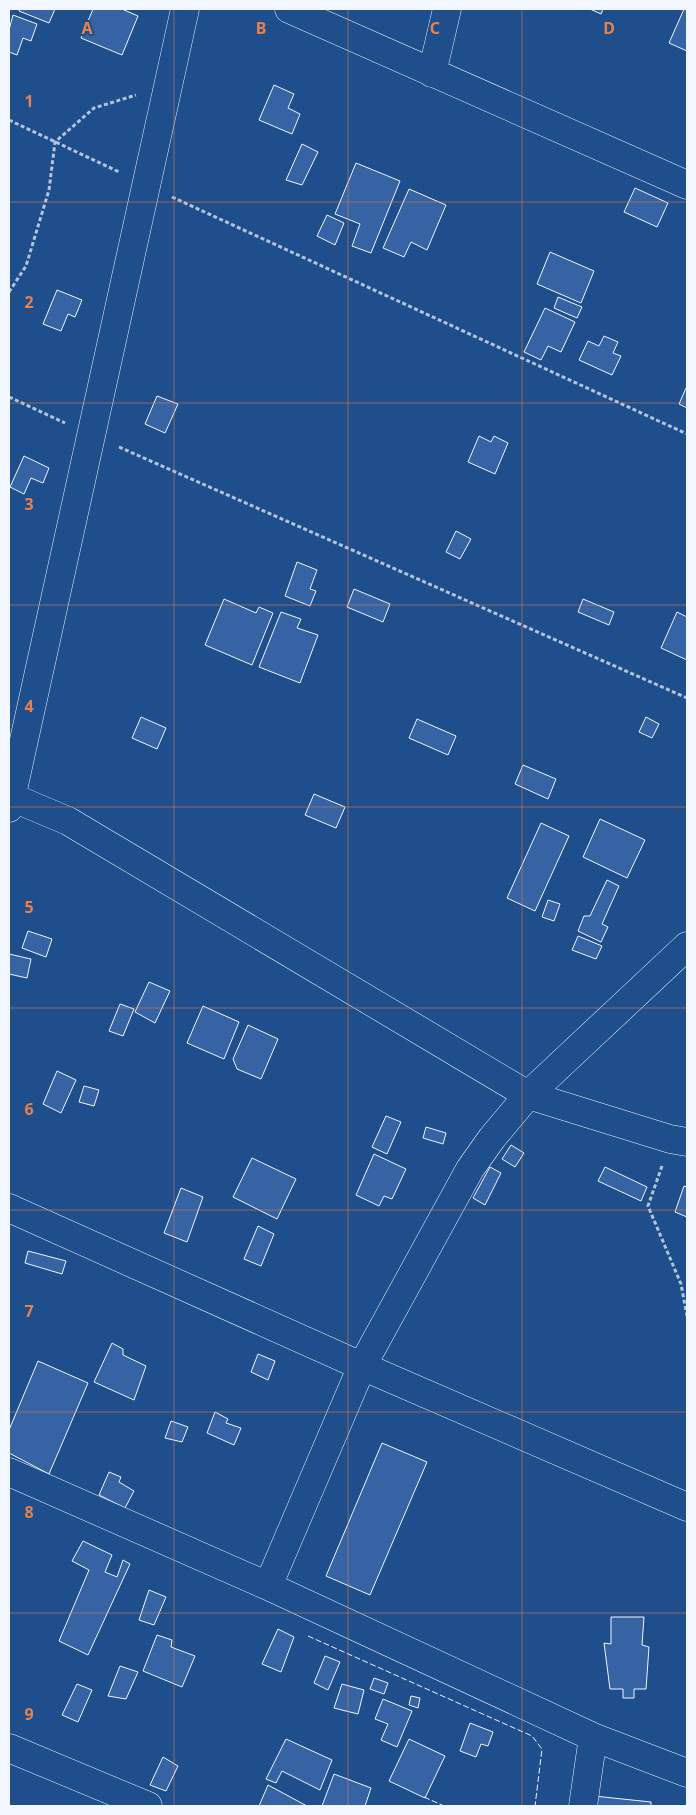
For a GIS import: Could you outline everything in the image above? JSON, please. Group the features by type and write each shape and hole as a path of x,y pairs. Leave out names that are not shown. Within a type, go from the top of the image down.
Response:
{"street":[{"path":"185,9 10,800 68,821 528,1095 679,1141"},
{"path":"289,9 687,185"},
{"path":"432,73 447,9"},
{"path":"268,1586 362,1366 470,1169 492,1138 528,1095 687,946"},
{"path":"9,1208 362,1366 687,1507"},
{"path":"9,1472 268,1586 593,1738 687,1773"},
{"path":"582,1806 593,1738"},
{"path":"9,1748 148,1806"}],"path":[{"path":"9,292 26,266 49,190 55,142 94,108 168,85"},
{"path":"9,120 687,434"},
{"path":"9,397 687,698"},
{"path":"679,1141 648,1206 681,1284 687,1316"}],"building":[{"path":"20,9 55,9 49,23 19,11"},
{"path":"93,9 122,9 138,16 122,55 81,38"},
{"path":"590,9 603,9 601,14"},
{"path":"684,9 687,9 687,51 669,43"},
{"path":"13,15 37,24 31,41 23,38 17,55 9,52 9,30"},
{"path":"274,85 294,94 288,108 300,114 292,134 259,120"},
{"path":"302,144 318,152 302,185 286,180"},
{"path":"356,163 400,181 371,253 352,246 360,224 335,214"},
{"path":"635,188 668,203 657,227 624,212"},
{"path":"409,189 446,205 427,250 411,242 404,257 383,248"},
{"path":"327,215 344,223 335,245 317,236"},
{"path":"550,252 594,271 581,303 537,284"},
{"path":"57,290 82,300 75,317 68,314 61,331 43,324"},
{"path":"558,297 582,307 577,318 554,308"},
{"path":"545,308 575,322 561,352 548,346 541,360 524,352"},
{"path":"604,336 618,342 613,353 621,356 612,375 579,360 588,341 599,346"},
{"path":"687,388 687,408 679,404"},
{"path":"157,396 178,404 165,433 145,424"},
{"path":"479,436 491,442 494,436 508,443 495,474 468,462"},
{"path":"24,456 49,468 43,483 31,478 24,494 10,487"},
{"path":"456,531 471,539 460,559 446,552"},
{"path":"297,562 317,570 310,589 316,591 310,606 285,596"},
{"path":"354,589 390,604 383,622 347,607"},
{"path":"224,599 256,613 259,607 273,613 252,665 205,645"},
{"path":"583,599 614,612 609,625 578,612"},
{"path":"281,612 301,619 297,628 318,635 300,683 259,667"},
{"path":"677,612 687,617 687,660 661,648"},
{"path":"141,717 166,728 157,749 132,738"},
{"path":"646,717 659,724 652,738 639,732"},
{"path":"417,719 456,736 448,755 409,738"},
{"path":"523,765 556,779 548,799 515,784"},
{"path":"314,794 345,807 336,828 305,815"},
{"path":"600,819 645,840 627,878 583,857"},
{"path":"541,823 569,836 535,911 507,898"},
{"path":"607,880 619,886 602,924 608,927 601,942 578,931 584,916 590,916"},
{"path":"548,900 560,904 554,921 542,917"},
{"path":"28,931 52,939 46,957 22,948"},
{"path":"578,936 602,946 596,959 572,950"},
{"path":"9,954 31,959 27,978 9,974"},
{"path":"149,982 170,991 155,1023 135,1012"},
{"path":"120,1004 134,1009 123,1036 109,1031"},
{"path":"203,1006 239,1022 224,1059 187,1043"},
{"path":"248,1025 278,1039 261,1079 237,1069 233,1059"},
{"path":"57,1071 76,1080 61,1113 43,1104"},
{"path":"84,1086 99,1090 94,1106 79,1102"},
{"path":"386,1116 401,1122 387,1154 372,1147"},
{"path":"426,1127 446,1133 443,1144 423,1138"},
{"path":"511,1145 524,1153 515,1167 502,1159"},
{"path":"374,1154 406,1169 392,1199 384,1196 379,1206 356,1195"},
{"path":"252,1158 296,1179 277,1219 233,1197"},
{"path":"490,1167 501,1173 485,1205 473,1198"},
{"path":"605,1167 647,1187 641,1201 598,1181"},
{"path":"684,1186 687,1187 687,1217 675,1212"},
{"path":"181,1188 203,1197 187,1242 164,1233"},
{"path":"258,1226 274,1234 261,1266 244,1259"},
{"path":"28,1251 66,1261 62,1274 25,1263"},
{"path":"112,1343 123,1349 123,1355 146,1366 134,1400 94,1382"},
{"path":"258,1354 275,1361 268,1380 251,1372"},
{"path":"38,1361 88,1383 49,1474 9,1453 9,1430"},
{"path":"215,1412 228,1419 226,1423 241,1428 234,1445 207,1433"},
{"path":"171,1421 188,1427 182,1442 165,1438"},
{"path":"382,1443 427,1462 370,1595 326,1576"},
{"path":"109,1472 121,1477 119,1482 134,1491 125,1508 99,1495"},
{"path":"83,1541 112,1555 105,1572 117,1577 123,1560 130,1564 88,1655 59,1641 89,1570 72,1561"},
{"path":"149,1590 166,1597 154,1625 139,1620"},
{"path":"611,1617 644,1617 642,1645 649,1647 646,1689 634,1689 634,1698 623,1698 623,1689 610,1689 604,1643 611,1644"},
{"path":"278,1629 294,1637 281,1672 262,1664"},
{"path":"157,1635 172,1640 171,1647 195,1656 182,1687 143,1671"},
{"path":"325,1656 340,1662 328,1690 314,1683"},
{"path":"120,1666 138,1672 126,1699 108,1696"},
{"path":"374,1678 388,1683 384,1694 370,1689"},
{"path":"77,1684 92,1690 78,1722 62,1715"},
{"path":"342,1684 364,1690 358,1714 334,1708"},
{"path":"411,1696 420,1698 418,1708 409,1705"},
{"path":"383,1699 412,1711 397,1747 381,1740 388,1724 375,1719"},
{"path":"470,1723 493,1732 488,1746 481,1744 476,1757 460,1751"},
{"path":"286,1739 332,1760 320,1790 282,1771 276,1783 266,1779"},
{"path":"409,1739 445,1756 425,1798 389,1781"},
{"path":"163,1757 178,1766 166,1791 150,1785"},
{"path":"334,1774 371,1788 365,1806 322,1806"},
{"path":"268,1785 307,1806 259,1806"},
{"path":"594,1796 651,1802 651,1806 593,1806"}],"fence":[{"path":"308,1636 532,1736 542,1749 535,1806"},
{"path":"424,1797 444,1806"}]}
